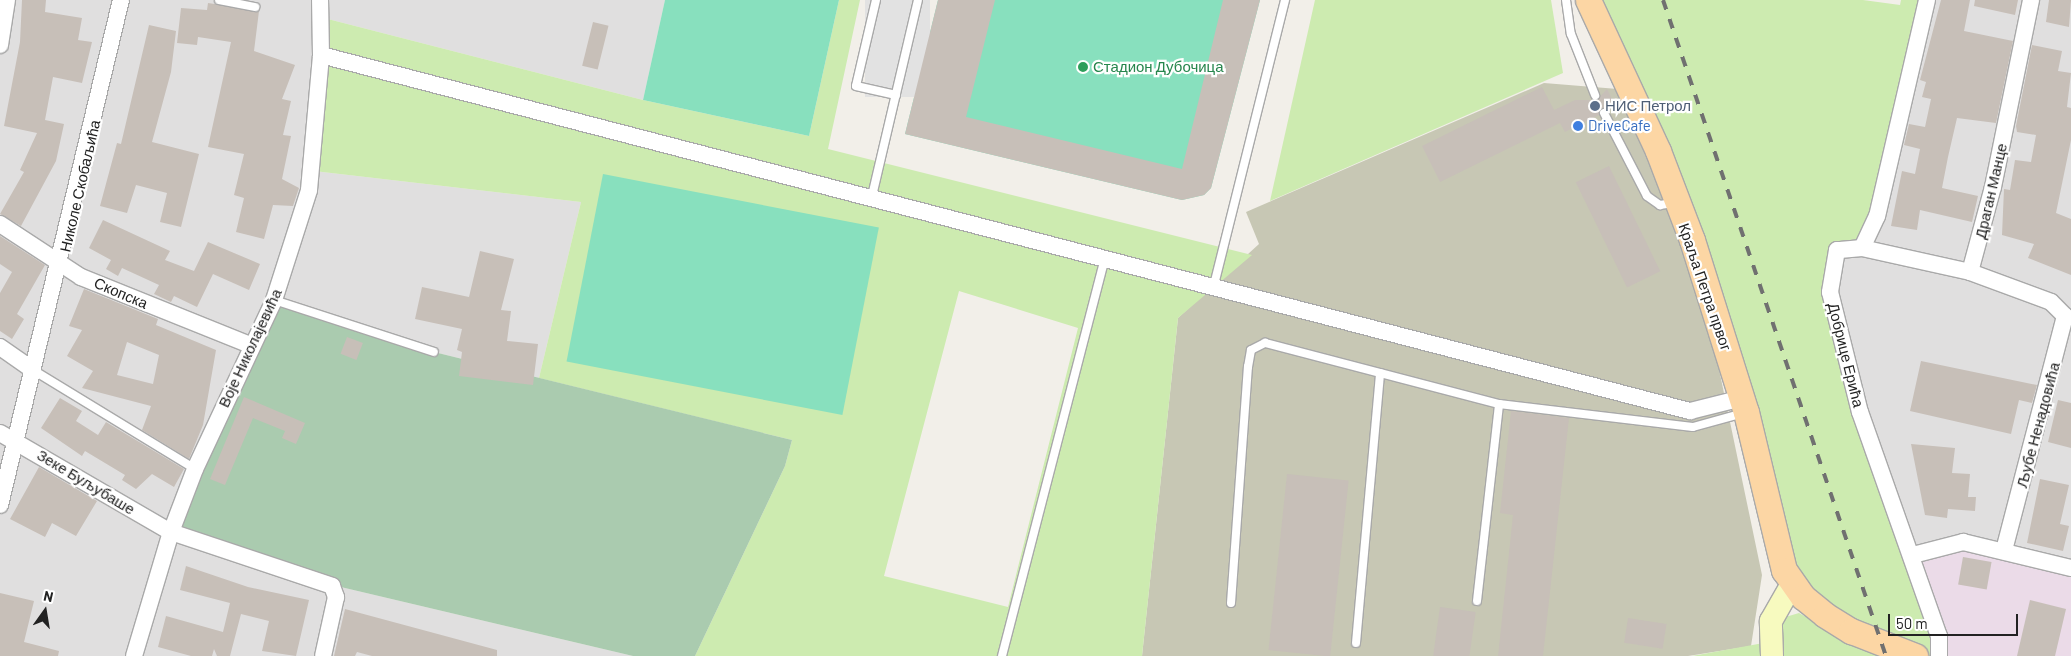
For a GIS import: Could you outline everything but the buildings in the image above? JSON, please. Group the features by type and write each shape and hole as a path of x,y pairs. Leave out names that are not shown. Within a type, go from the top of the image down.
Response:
{"main road":[{"name":"Краља Петра првог","path":"1588,0 1658,151 1676,202 1744,405 1779,555 1792,584 1825,615 1915,656"},
{"path":"1772,656 1771,622 1792,584"}],"street":[{"path":"0,46 7,0"},
{"name":"Николе Скобаљића","path":"0,505 61,265 121,0"},
{"name":"Воје Николајевића","path":"134,656 171,532 195,469 250,345 274,300 314,171 321,55 320,0"},
{"path":"1927,0 1877,216 1862,248 1970,272"},
{"name":"Драган Манце","path":"1970,272 1993,187 2030,0"},
{"path":"321,55 1106,256 1690,411 1744,405"},
{"name":"Скопска","path":"0,224 61,265 250,345"},
{"name":"Добрице Ерића","path":"1862,248 1836,250 1830,292 1860,412 1913,555"},
{"name":"Љубе Ненадовића","path":"1970,272 2051,302 2065,316 2004,551"},
{"path":"0,347 33,370"},
{"name":"Зеке Буљубаше","path":"0,433 16,440 171,532 332,586 336,597 323,656"},
{"path":"1939,656 1939,636 1913,555 1963,542 2071,568"}],"lane":[{"path":"219,0 255,7"},
{"path":"876,0 856,86 896,95"},
{"path":"872,196 918,0"},
{"path":"1214,285 1285,0"},
{"path":"1566,0 1571,34 1595,95"},
{"path":"1604,113 1646,196 1660,205 1676,202"},
{"path":"1002,656 1106,256"},
{"path":"274,300 434,352"},
{"path":"1231,603 1251,350 1265,343 1499,404 1693,427 1744,405"},
{"path":"33,370 195,469"},
{"path":"1356,643 1380,373"},
{"path":"1477,601 1499,404"}],"shaded area":[{"path":"0,0 665,0 643,100 320,17 314,171 581,202 539,378 434,352 345,588 633,656 0,656"},
{"path":"865,0 930,0 930,97 865,97"},
{"path":"1927,0 2071,0 2071,568 1913,555 1860,412 1832,272"},
{"path":"1544,83 1630,90 1692,240 1762,575 1751,646 1688,656 1142,656 1178,318 1259,244 1246,212"},
{"path":"1945,544 2071,568 2071,656 1939,656 1913,555"}],"green space":[{"path":"665,0 839,0 809,136 643,100"},
{"path":"839,0 860,0 828,149 1252,255 1178,318 1142,656 695,656 785,466 792,440 539,378 581,202 314,171 320,17 643,100 809,136","holes":["959,291 1078,328 1008,607 884,576"]},
{"name":"Стадион Дубочица","path":"938,0 1260,0 1211,188 1204,195 1182,200 905,134"},
{"path":"1315,0 1551,0 1563,73 1270,201"},
{"path":"1588,0 1863,0 1900,5 1901,0 1927,0 1862,248 1842,247 1830,292 1939,656 1915,656 1825,615 1791,563 1761,436"},
{"path":"603,174 879,228 842,415 567,361"},
{"path":"274,300 434,352 792,440 785,466 695,656 633,656 345,588 171,532"},
{"path":"1799,613 1841,637 1886,656 1776,656 1782,618"},
{"path":"1769,642 1772,656 1692,656"}],"railway":[{"path":"1663,0 1886,656"}],"place":[{"name":"Стадион Дубочица","path":"1083,67"},
{"name":"НИС Петрол","path":"1595,106"},
{"name":"DriveCafe","path":"1578,126"}]}
